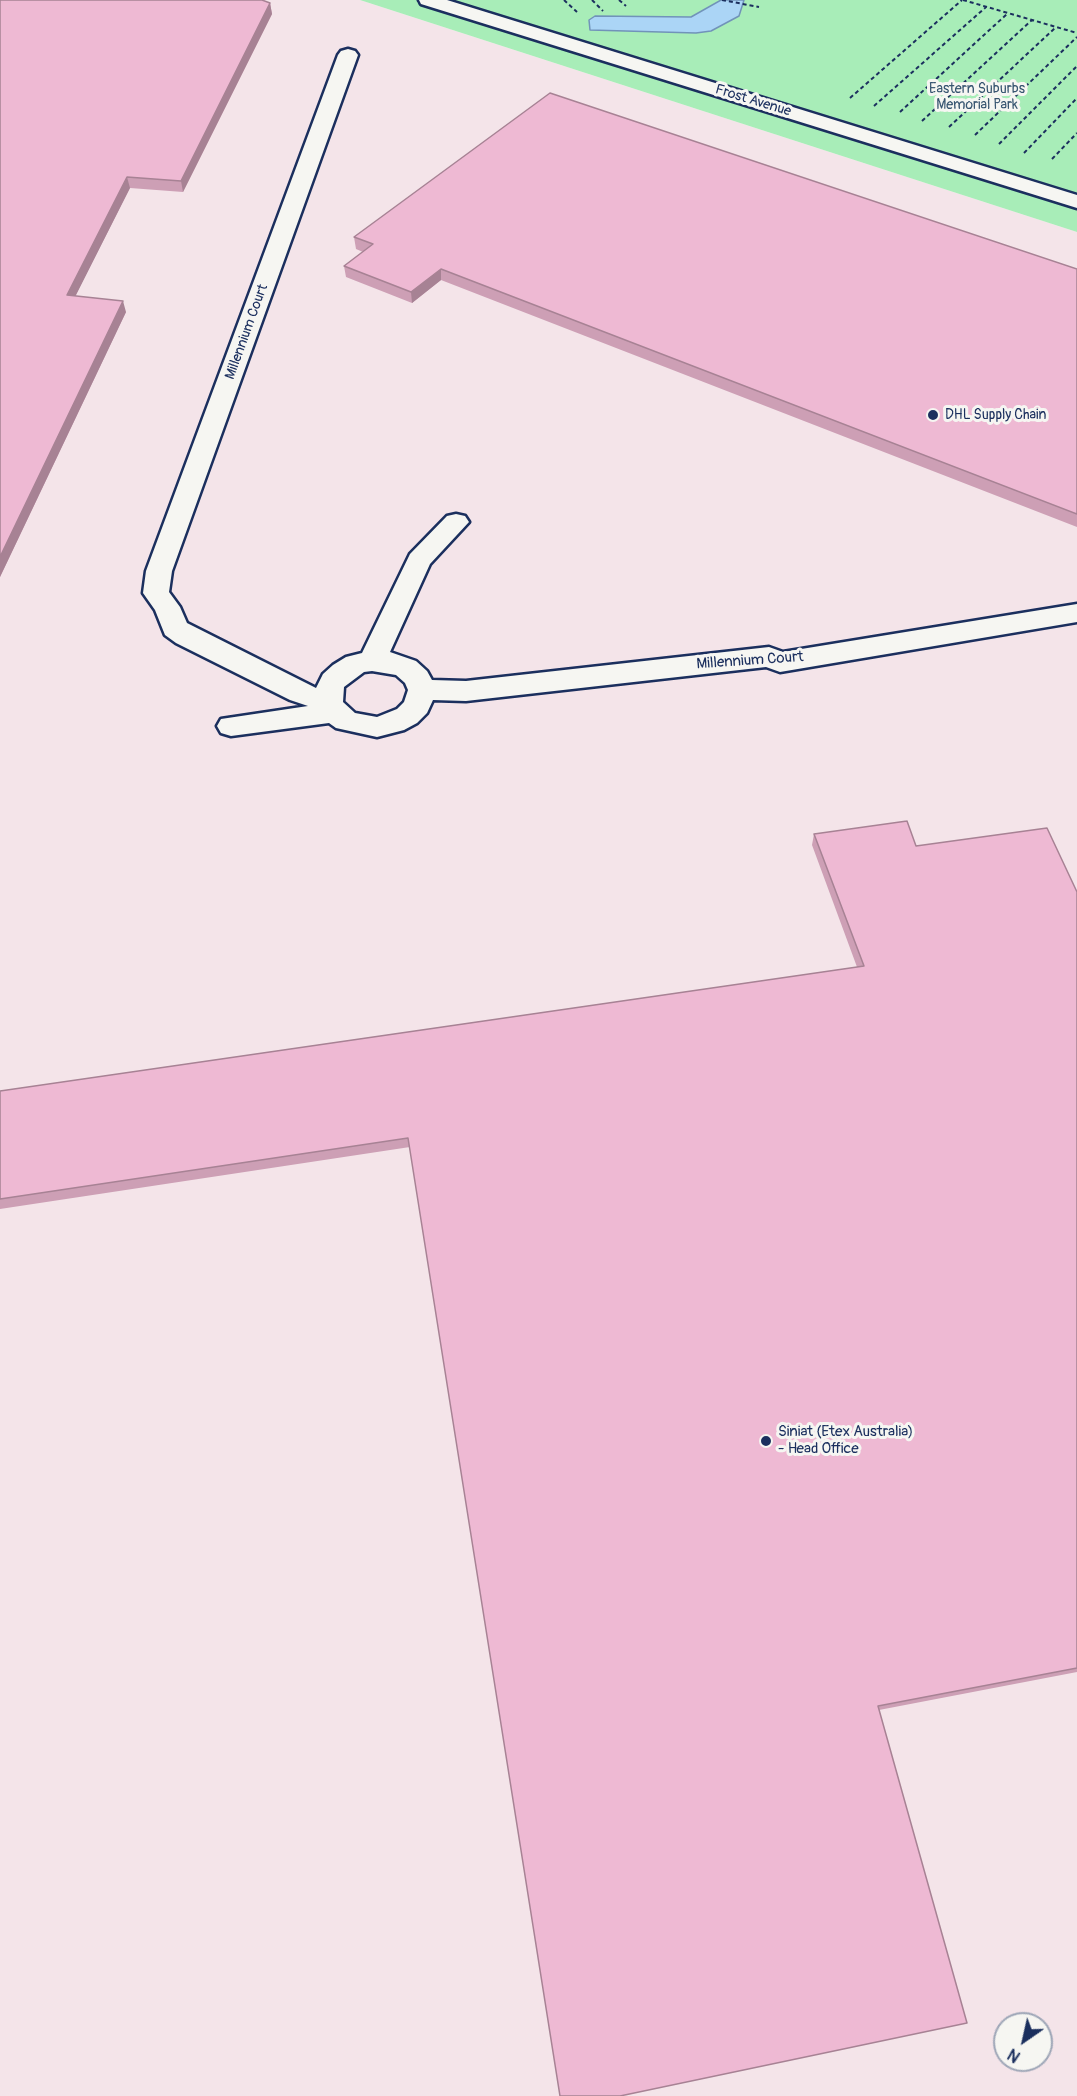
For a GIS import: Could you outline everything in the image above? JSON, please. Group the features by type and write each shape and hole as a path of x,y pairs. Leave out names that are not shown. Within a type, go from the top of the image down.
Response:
{"lane":[{"path":"437,3 472,0"},
{"name":"Frost Avenue","path":"437,3 1077,202"},
{"name":"Millennium Court","path":"332,698 300,693 186,636 175,628 167,607 156,593 159,571 348,55"},
{"path":"372,661 419,560 456,522"},
{"name":"Millennium Court","path":"419,698 455,713 559,701 772,671 780,662 1077,614"},
{"path":"372,661 390,662 405,668 417,678 419,698 408,716 378,727 354,723 332,698 343,672 356,664 372,661"},
{"path":"231,726 332,698"}],"path":[{"path":"592,0 603,11"},
{"path":"619,0 626,6"},
{"path":"722,0 759,7"},
{"path":"846,101 963,0 1077,35 969,140"},
{"path":"871,109 986,7"},
{"path":"895,116 1008,13"},
{"path":"919,124 1032,20"},
{"path":"944,132 1056,27"},
{"path":"995,148 1077,66"},
{"path":"1021,156 1077,99"},
{"path":"1046,165 1077,133"}],"shaded area":[{"path":"0,0 360,0 1077,232 1077,2096 0,2096"}],"green space":[{"name":"Eastern Suburbs Memorial Park","path":"360,0 1077,0 1077,232"}],"water":[{"path":"721,0 744,0 739,16 711,31 696,33 590,30 589,20 595,16 691,17"}],"building":[{"path":"0,0 262,0 270,3 181,181 127,177 67,295 123,301 0,557"},
{"name":"DHL Supply Chain","path":"550,93 1077,269 1077,514 441,269 411,292 344,266 373,244 354,237"},
{"name":"Siniat (Etex Australia) - Head Office","path":"907,821 916,846 1047,828 1077,892 1077,1668 878,1706 967,2023 620,2096 560,2096 408,1138 0,1199 0,1091 864,966 814,834"}],"place":[{"name":"DHL Supply Chain","path":"933,415"},
{"name":"Siniat (Etex Australia) - Head Office","path":"766,1441"}]}
